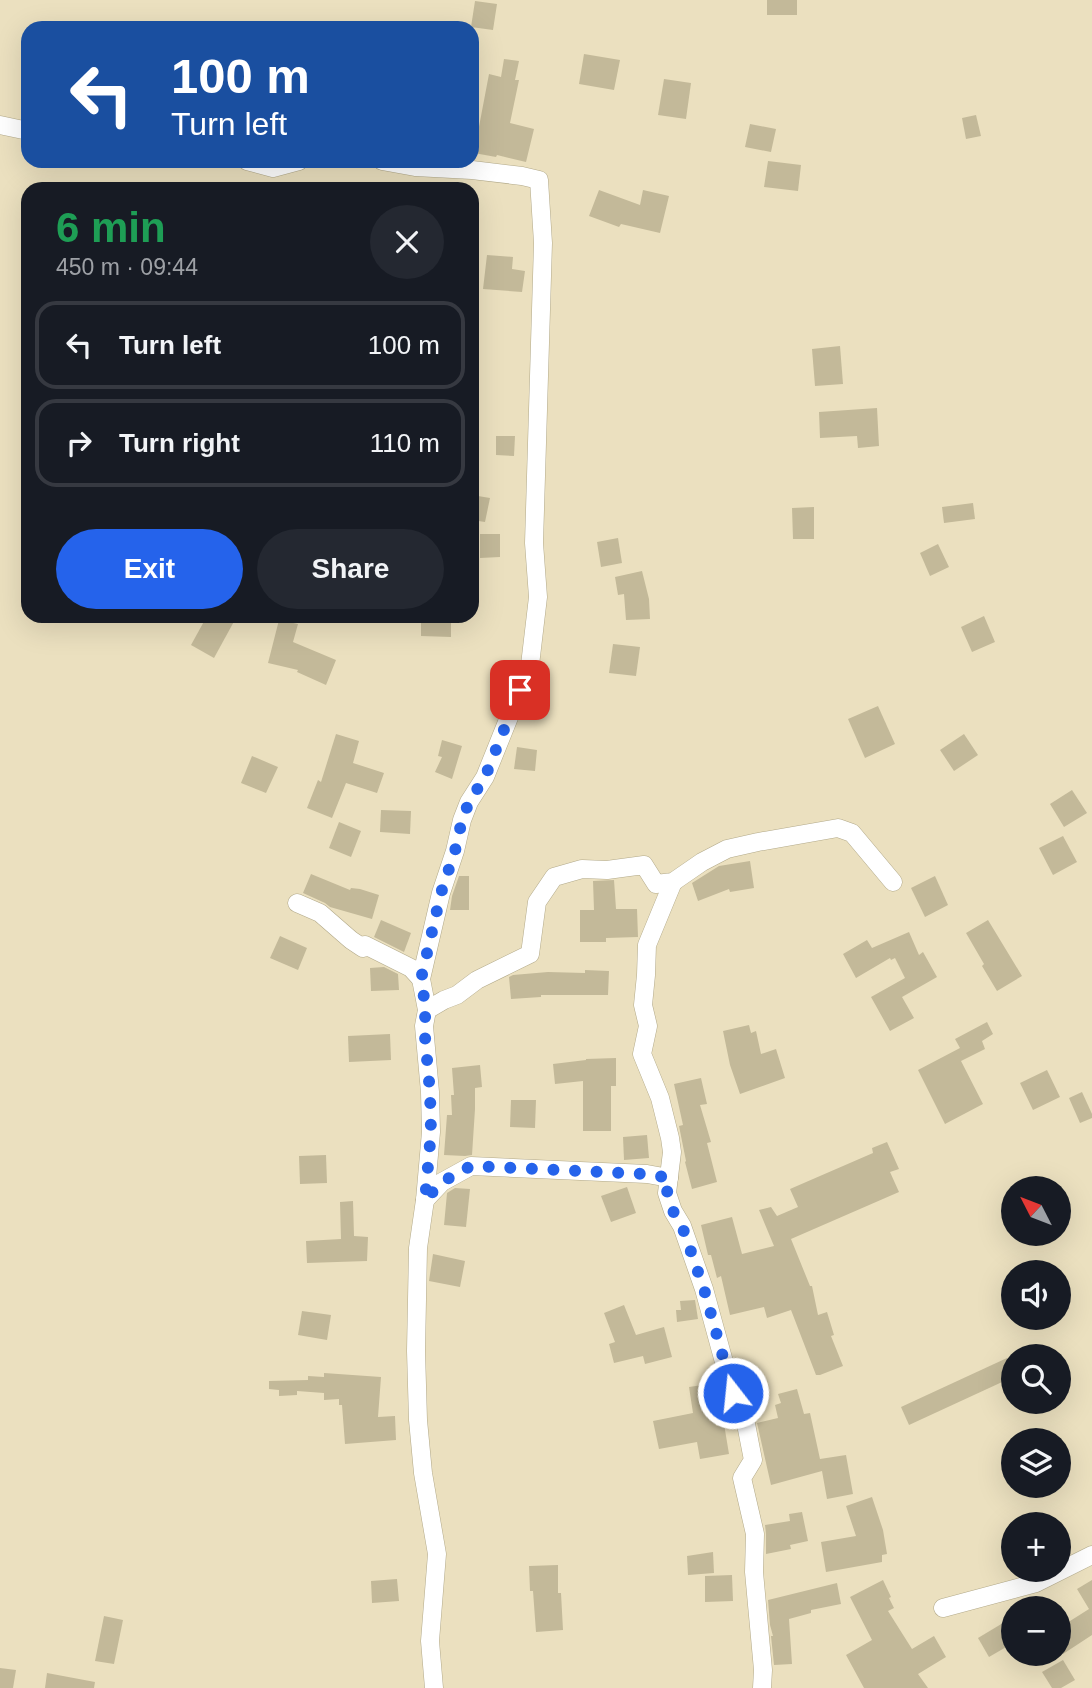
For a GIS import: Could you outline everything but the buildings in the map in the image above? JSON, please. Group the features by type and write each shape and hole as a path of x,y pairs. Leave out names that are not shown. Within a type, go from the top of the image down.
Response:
{"street":[{"path":"0,125 21,130"},
{"path":"434,168 472,170 539,180 543,243 534,543 538,597 530,665 485,777 469,802 462,820 441,893 421,979 426,1010 424,1026 431,1132 418,1248 416,1351 423,1473 437,1554 430,1640 434,1688"},
{"path":"426,1010 457,995 477,980 530,954 537,902 554,877 582,869 607,870 644,865 656,884 673,882 727,849 838,828 852,833 893,882"},
{"path":"673,882 647,945 643,1005 648,1026 642,1054 666,1116 672,1152 667,1193 682,1226 704,1289 738,1413 746,1424 753,1460 742,1478 755,1534 754,1572 763,1670 762,1688"},
{"path":"297,903 320,913 363,948 365,945 411,968 421,979"},
{"path":"425,1200 442,1182 471,1166 647,1174 669,1178"},
{"path":"943,1608 1036,1583 1092,1555"}],"route":[{"path":"520,690 485,777 469,802 462,820 441,893 421,979 426,1010 424,1026 431,1132 425,1200 442,1182 471,1166 647,1174 669,1178 667,1193 682,1226 704,1289 733,1393"}]}
